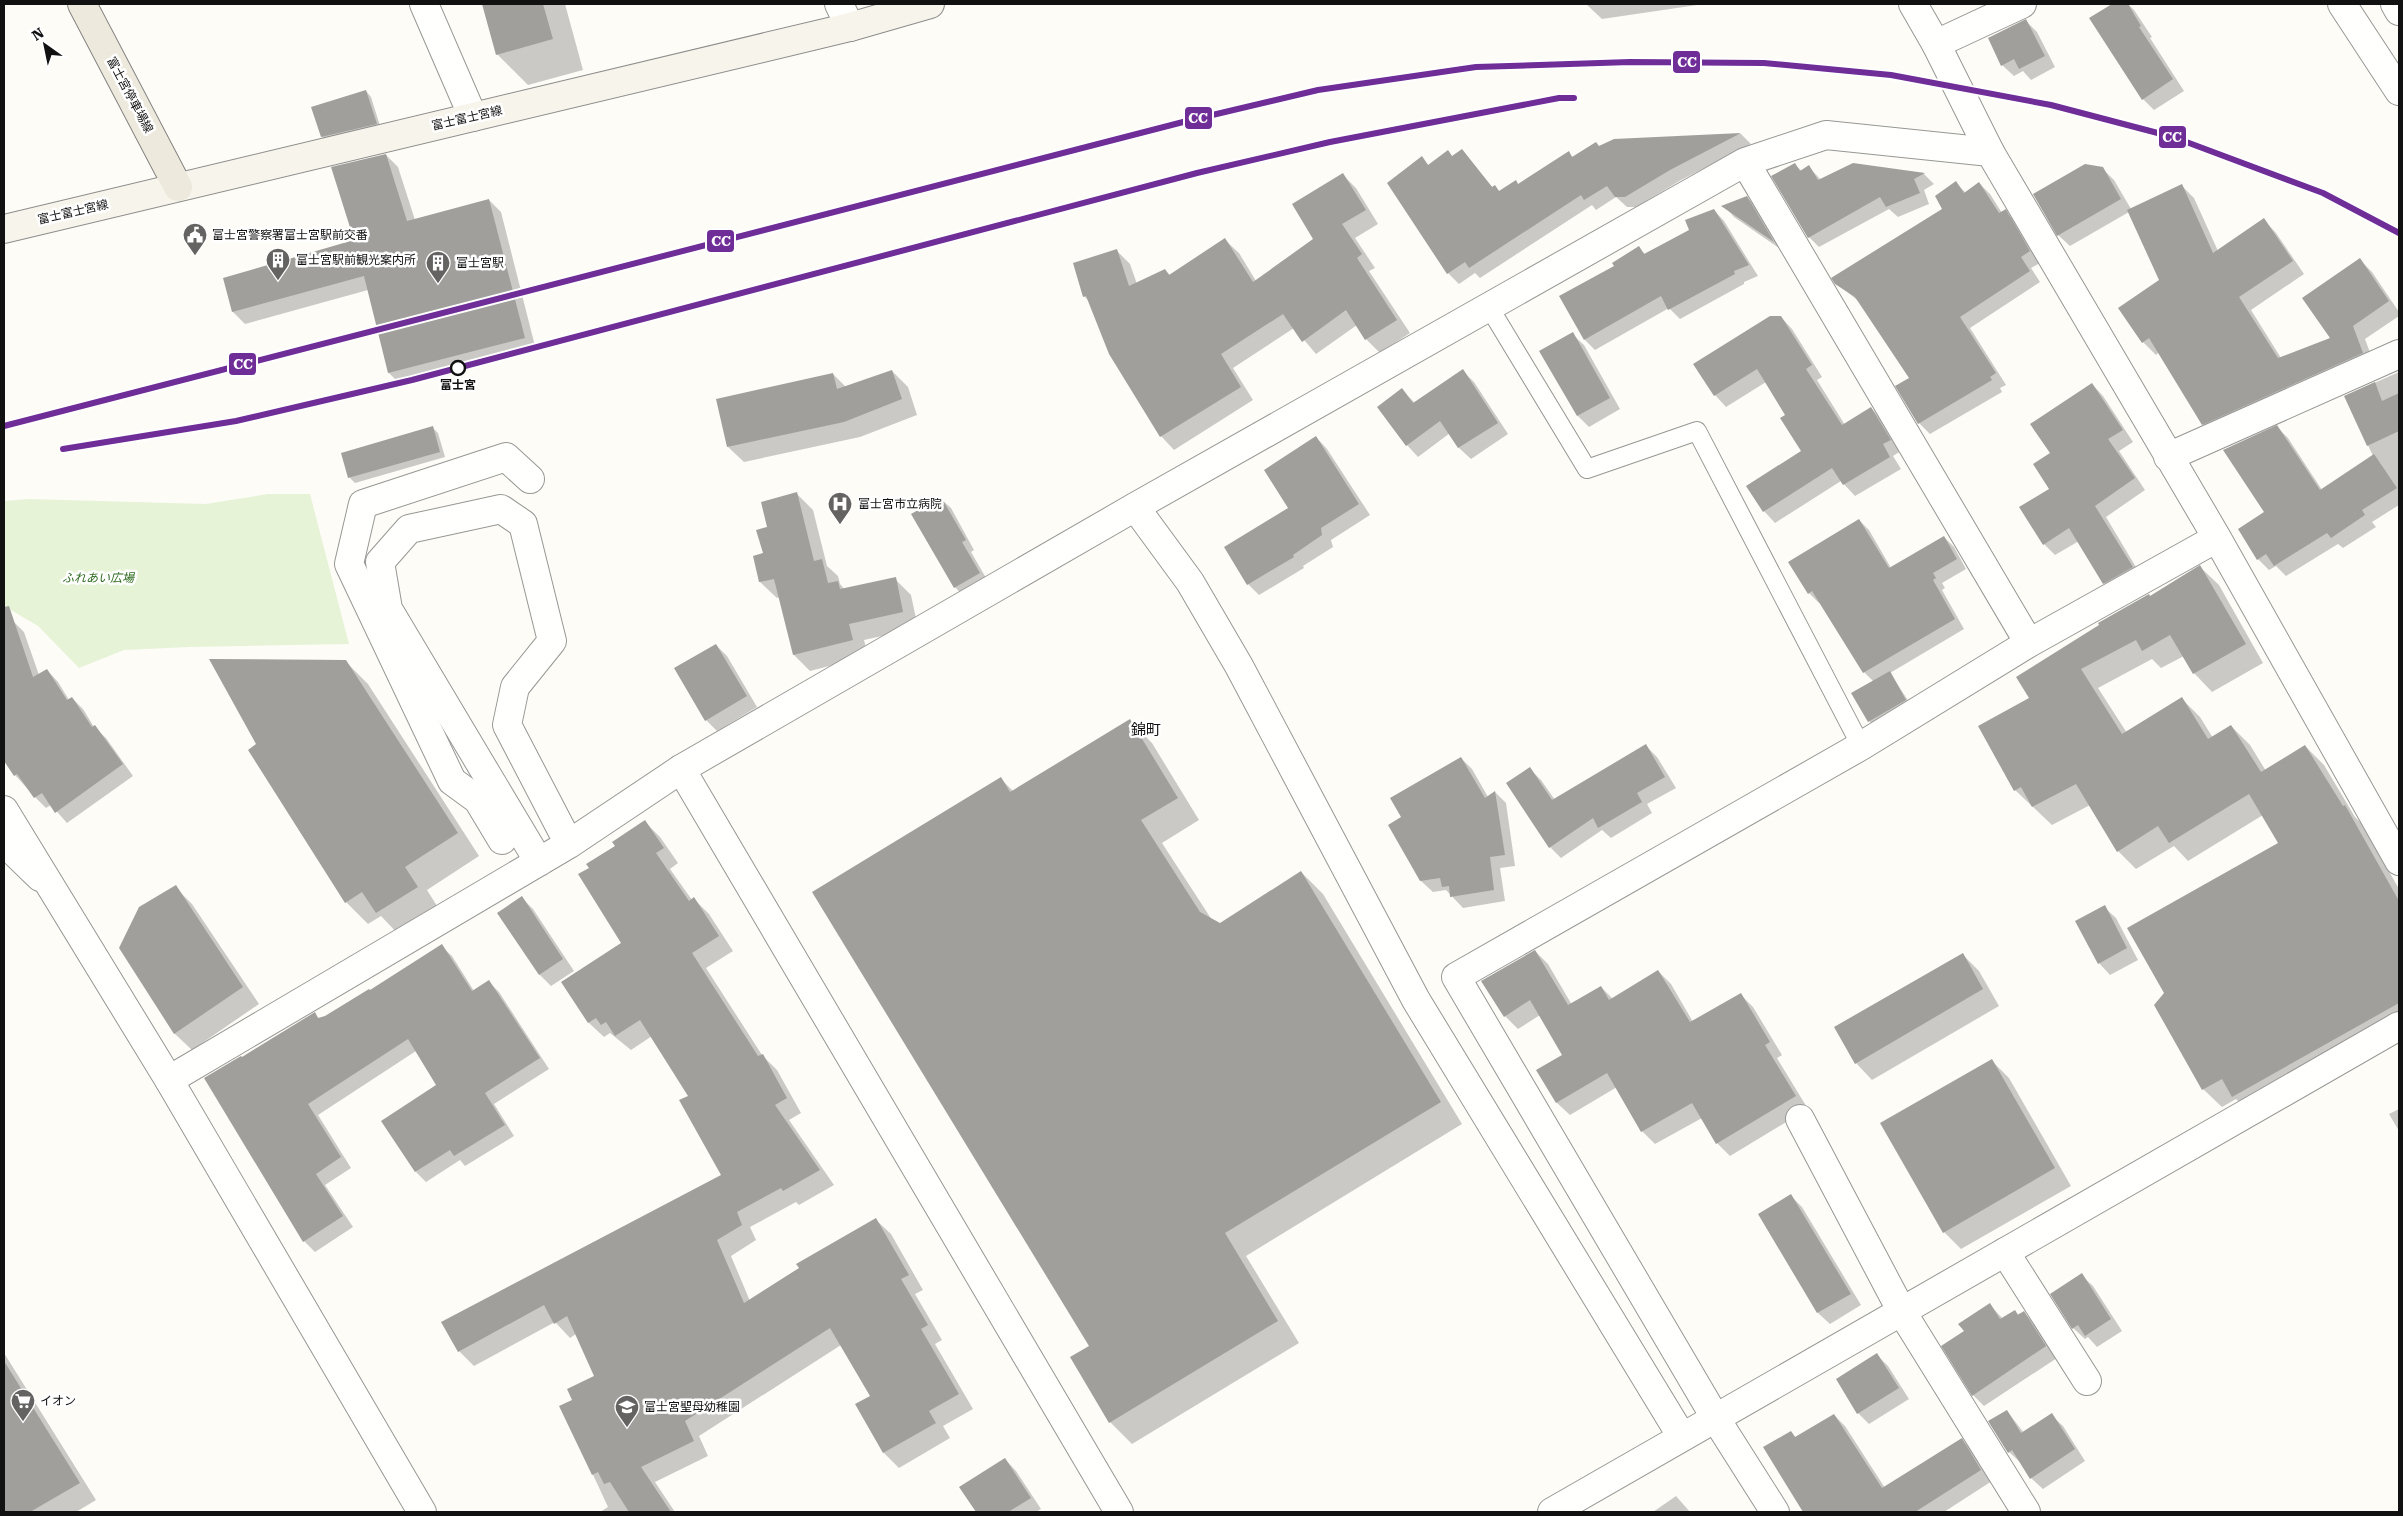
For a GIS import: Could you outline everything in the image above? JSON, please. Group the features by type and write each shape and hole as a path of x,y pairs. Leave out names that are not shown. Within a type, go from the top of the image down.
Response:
{"main road":[{"name":"富士宮停車場線","path":"82,4 178,187"},
{"name":"富士富士宮線","path":"4,229 473,117 844,15 930,4"}],"street":[{"path":"424,4 473,117"},
{"path":"1913,4 1936,44 1990,152 2217,538 2399,861"},
{"path":"1936,44 2022,4"},
{"path":"2342,4 2399,90"},
{"path":"2395,4 2399,11"},
{"path":"169,1080 569,844 681,769 1136,507 1745,162 1826,135 1990,152"},
{"path":"1745,162 2029,643"},
{"path":"2168,457 2399,354"},
{"path":"502,840 478,800 452,781 349,564 363,504 506,457 530,479"},
{"path":"1136,507 1190,582 1239,666 1416,1000 1682,1437"},
{"path":"539,862 388,609 380,562 409,529 501,509 523,524 552,641 515,687 506,725 569,844"},
{"path":"1775,1512 1716,1419 1456,977 1861,746 2029,643 2217,538"},
{"path":"681,769 1119,1512"},
{"path":"4,810 169,1080 422,1512"},
{"path":"4,842 52,888"},
{"path":"1552,1512 2399,1026"},
{"path":"1800,1119 1902,1312 2026,1512"},
{"path":"2005,1252 2087,1381"}],"lane":[{"path":"1488,307 1587,469 1697,431 1861,746"}],"green space":[{"name":"ふれあい広場","path":"268,494 310,494 349,644 124,650 79,668 38,626 4,606 4,501 29,499 206,504"}],"building":[{"path":"482,4 543,4 553,39 496,55"},
{"path":"2112,4 2128,4 2141,26 2139,27 2173,79 2142,100 2089,18"},
{"path":"2026,19 2045,56 2019,69 2014,59 2001,66 1988,38"},
{"path":"366,90 377,124 321,137 311,107"},
{"path":"1741,133 1670,170 1625,197 1615,197 1607,186 1584,200 1581,195 1469,268 1465,262 1447,274 1387,183 1422,156 1428,165 1448,150 1452,156 1462,149 1492,187 1495,185 1499,191 1516,180 1518,184 1569,151 1572,157 1596,142 1599,146 1614,139"},
{"name":"富士宮駅","path":"386,154 407,221 489,199 525,338 388,373 364,276 232,312 223,278 354,240 331,167"},
{"path":"1795,163 1800,171 1809,165 1818,180 1853,163 1925,173 1914,179 1920,193 1886,207 1880,197 1808,238 1771,176"},
{"path":"2085,164 2103,167 2121,199 2057,236 2033,194"},
{"path":"1343,173 1366,210 1342,224 1362,254 1357,258 1397,320 1365,340 1346,310 1302,342 1283,314 1221,354 1241,387 1160,437 1109,354 1086,296 1083,297 1073,263 1117,249 1129,286 1165,269 1169,275 1225,238 1253,282 1313,239 1292,204"},
{"path":"1956,181 1964,193 1979,182 1999,213 2006,209 2030,251 2021,257 2030,271 1960,317 1996,373 1990,377 1992,380 1918,424 1895,386 1909,378 1855,297 1835,284 1831,278 1942,209 1935,196"},
{"path":"2182,184 2213,253 2264,218 2293,261 2239,297 2278,358 2330,338 2302,298 2360,258 2389,301 2353,326 2363,353 2202,425 2149,338 2142,343 2118,308 2159,280 2127,210"},
{"path":"1747,196 1774,242 1721,206"},
{"path":"1714,209 1749,265 1734,271 1735,274 1668,310 1661,296 1584,340 1559,296 1614,266 1612,263 1639,246 1644,254 1689,230 1685,220"},
{"path":"1770,316 1781,316 1812,365 1806,369 1842,425 1871,407 1891,440 1883,444 1890,457 1843,485 1832,468 1763,512 1746,486 1801,451 1780,418 1785,415 1757,369 1714,396 1693,364"},
{"path":"1573,332 1610,398 1577,416 1539,351"},
{"path":"1463,369 1498,423 1458,448 1440,421 1406,446 1377,407 1402,388 1413,403"},
{"path":"892,370 902,399 844,422 727,447 716,399 833,373 837,389"},
{"path":"2375,382 2382,401 2399,393 2399,431 2367,446 2344,396"},
{"path":"2092,383 2123,430 2108,439 2135,478 2095,506 2133,567 2103,584 2069,528 2043,545 2019,507 2049,489 2033,464 2050,453 2030,424"},
{"path":"2277,425 2320,490 2374,454 2397,488 2362,510 2365,515 2331,538 2327,533 2274,566 2266,554 2257,560 2238,529 2264,512 2223,450"},
{"path":"433,426 440,452 348,478 341,453"},
{"path":"1316,436 1359,504 1321,528 1322,535 1293,555 1294,557 1247,585 1224,547 1288,508 1264,470"},
{"path":"797,492 814,561 822,559 828,583 838,581 840,589 896,577 903,612 849,624 853,640 793,655 774,579 759,582 753,556 763,553 756,530 767,527 761,502"},
{"path":"941,497 966,540 962,542 980,573 954,588 911,514"},
{"path":"1859,519 1889,568 1944,536 1957,559 1933,573 1936,578 1933,580 1955,619 1863,673 1812,591 1808,594 1788,562"},
{"path":"2200,565 2246,644 2193,674 2170,635 2142,651 2136,640 2081,669 2122,734 2182,697 2208,739 2231,725 2261,772 2305,745 2343,806 2345,805 2399,901 2399,1003 2232,1097 2222,1079 2202,1090 2154,1005 2164,993 2127,928 2278,843 2249,794 2169,843 2158,826 2117,852 2076,784 2032,807 2021,787 2014,791 1978,726 2029,698 2016,677 2099,625 2098,623 2149,594 2150,596"},
{"path":"9,606 33,677 47,669 67,700 72,697 92,727 95,725 123,764 55,813 42,793 34,798 17,774 14,776 4,761 4,607"},
{"path":"716,644 747,696 705,721 674,668"},
{"path":"209,659 346,660 458,833 405,867 418,887 376,913 362,892 345,903 248,750 256,744"},
{"path":"1890,671 1906,700 1868,722 1851,693"},
{"path":"1130,719 1178,798 1141,820 1200,912 1220,923 1301,871 1441,1102 1225,1233 1278,1321 1109,1423 1070,1357 1089,1346 812,892 1001,777 1010,792"},
{"path":"1646,744 1665,777 1637,793 1642,802 1598,828 1593,818 1549,848 1506,783 1530,767 1552,800"},
{"path":"1461,757 1485,798 1495,791 1505,855 1490,857 1494,890 1450,897 1449,886 1442,887 1440,878 1420,881 1388,825 1401,817 1390,798"},
{"path":"645,820 664,848 656,853 689,901 694,897 719,936 692,953 758,1056 763,1054 787,1098 775,1105 820,1170 783,1191 781,1188 737,1212 742,1225 717,1240 744,1303 799,1268 796,1264 876,1218 909,1275 901,1279 928,1325 921,1329 959,1394 929,1411 936,1423 883,1453 855,1404 870,1396 830,1328 685,1421 694,1441 641,1467 671,1512 629,1512 610,1482 604,1484 598,1472 592,1475 559,1406 572,1400 567,1389 594,1376 567,1316 554,1324 544,1305 458,1352 441,1322 721,1175 679,1100 688,1096 640,1020 615,1036 606,1022 601,1025 596,1018 588,1023 561,982 621,943 578,874 589,868 586,864 615,846 612,842"},
{"path":"176,885 243,987 174,1034 119,948 139,907"},
{"path":"522,896 563,959 539,975 497,913"},
{"path":"2105,905 2127,948 2098,964 2075,921"},
{"path":"442,944 472,991 489,980 540,1058 485,1093 505,1125 454,1156 450,1150 415,1172 381,1121 436,1085 408,1039 308,1104 341,1157 316,1174 343,1216 303,1242 204,1078 315,1012 318,1018 325,1016"},
{"path":"1535,950 1568,1005 1601,986 1609,1000 1658,970 1690,1022 1741,993 1770,1042 1765,1045 1796,1096 1716,1144 1692,1103 1641,1132 1607,1073 1556,1103 1536,1070 1562,1055 1530,1000 1504,1017 1481,981"},
{"path":"1963,953 1983,989 1855,1064 1834,1027"},
{"path":"1992,1059 2055,1168 1943,1233 1880,1123"},
{"path":"1791,1194 1851,1294 1817,1313 1758,1214"},
{"path":"2082,1273 2111,1319 2085,1336 2078,1325 2072,1329 2050,1294"},
{"path":"1990,1303 2000,1319 2015,1310 2018,1315 2024,1311 2046,1346 1972,1396 1941,1346 1964,1331 1958,1324"},
{"path":"1877,1353 1899,1388 1857,1414 1836,1379"},
{"name":"イオン","path":"4,1361 80,1483 30,1512 4,1512"},
{"path":"2007,1410 2021,1433 2052,1413 2075,1449 2030,1479 2012,1450 2008,1453 1988,1421"},
{"path":"1834,1414 1882,1488 1962,1438 1981,1470 1915,1512 1803,1512 1763,1447 1791,1431 1795,1437"},
{"path":"1005,1458 1031,1498 1008,1512 976,1512 959,1487"}],"transit line":[{"name":"CC","path":"4,426 1187,121 1318,90 1476,67 1630,62 1764,63 1891,75 2051,105 2173,137 2323,193 2399,233"},
{"name":"CC","path":"63,449 236,421 412,380 1197,173 1330,142 1559,98 1574,98"}],"place":[{"name":"富士宮警察署富士宮駅前交番","path":"195,256"},
{"name":"富士宮駅前観光案内所","path":"278,281"},
{"name":"富士宮駅","path":"438,284"},
{"name":"富士宮","path":"458,368"},
{"name":"富士宮市立病院","path":"840,525"},
{"name":"イオン","path":"23,1422"},
{"name":"富士宮聖母幼稚園","path":"627,1428"}],"district":[{"name":"錦町","path":"1146,730"}]}
